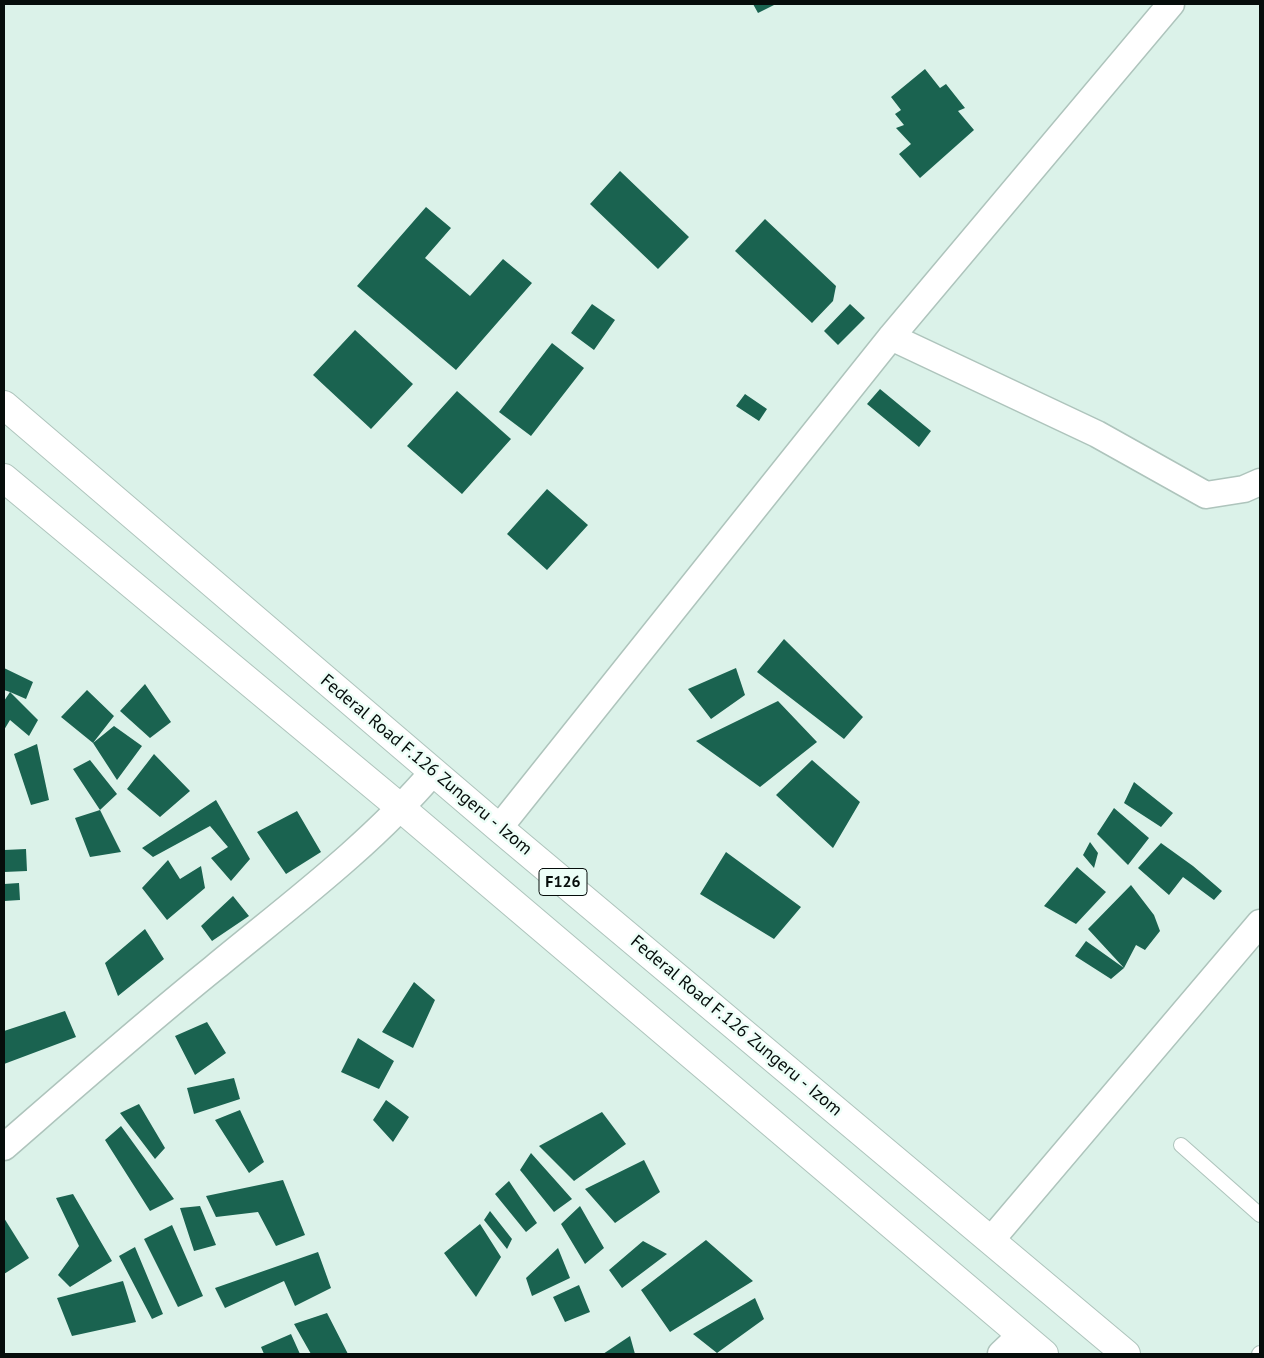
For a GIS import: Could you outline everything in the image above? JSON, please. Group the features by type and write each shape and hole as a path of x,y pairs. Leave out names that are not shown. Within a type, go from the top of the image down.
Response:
{"main road":[{"name":"Federal Road F.126 Zungeru - Izom","path":"4,406 499,828 1126,1354"},
{"name":"F126","path":"4,478 402,809 1044,1354"}],"street":[{"path":"499,828 891,337 1171,4"},
{"path":"891,337 1097,434 1206,495 1244,489 1260,482"},
{"path":"4,1147 155,1016 292,905 402,809 434,772"},
{"path":"991,1240 1260,923"},
{"path":"1001,1354 1021,1335"}],"lane":[{"path":"1181,1145 1260,1215"}],"building":[{"path":"753,4 776,4 758,13"},
{"path":"925,69 940,88 946,84 965,108 958,111 974,130 920,178 899,154 911,144 896,128 904,125 895,114 901,110 891,97"},
{"path":"620,171 689,237 658,269 590,204"},
{"path":"426,207 451,228 425,258 470,296 503,259 532,283 456,370 357,286"},
{"path":"765,219 836,286 833,301 812,323 735,251"},
{"path":"592,304 615,320 594,350 571,333"},
{"path":"850,304 865,318 838,345 824,331"},
{"path":"355,330 413,384 371,429 313,375"},
{"path":"552,343 584,368 531,436 499,412"},
{"path":"880,389 931,431 919,447 867,404"},
{"path":"457,391 511,439 462,494 407,446"},
{"path":"745,394 767,409 759,421 736,406"},
{"path":"547,489 588,525 547,570 507,534"},
{"path":"784,639 863,717 844,739 757,672"},
{"path":"4,668 33,682 26,699 4,690"},
{"path":"736,668 745,695 711,719 688,689"},
{"path":"145,684 171,722 150,738 120,711"},
{"path":"87,690 114,716 93,743 61,717"},
{"path":"10,692 38,720 29,736 10,720 4,730 4,701"},
{"path":"778,701 817,742 760,787 696,741"},
{"path":"114,726 142,746 117,780 93,743"},
{"path":"37,744 49,800 31,805 14,754"},
{"path":"154,754 190,791 160,817 127,789"},
{"path":"90,760 117,794 100,810 73,769"},
{"path":"812,760 860,802 833,848 776,795"},
{"path":"1134,782 1173,813 1161,827 1124,803"},
{"path":"216,800 250,859 231,881 211,858 228,847 210,826 153,857 142,848"},
{"path":"1114,808 1149,838 1128,865 1097,834"},
{"path":"100,810 121,852 90,857 75,818"},
{"path":"297,811 321,852 286,874 257,832"},
{"path":"1090,842 1098,853 1094,868 1083,855"},
{"path":"1161,843 1193,866 1222,891 1214,900 1183,877 1169,895 1138,868"},
{"path":"26,849 27,871 4,872 4,850"},
{"path":"726,852 801,907 774,939 700,894"},
{"path":"168,860 180,879 201,866 205,888 167,920 142,888"},
{"path":"1077,867 1106,892 1076,924 1044,906"},
{"path":"19,883 20,900 4,901 4,884"},
{"path":"1131,885 1154,915 1160,931 1145,950 1136,945 1124,968 1088,929"},
{"path":"233,896 249,916 212,941 201,926"},
{"path":"145,929 164,959 118,996 105,963"},
{"path":"1086,941 1124,968 1111,979 1075,956"},
{"path":"414,982 435,1000 413,1048 382,1032"},
{"path":"65,1011 76,1037 4,1064 4,1031"},
{"path":"207,1022 226,1053 195,1075 175,1036"},
{"path":"358,1038 394,1061 379,1089 341,1072"},
{"path":"234,1078 240,1099 194,1114 187,1088"},
{"path":"386,1100 409,1117 393,1142 373,1120"},
{"path":"139,1104 165,1148 155,1159 120,1113"},
{"path":"240,1110 264,1162 249,1173 215,1120"},
{"path":"602,1112 626,1144 574,1181 539,1146"},
{"path":"121,1126 174,1199 150,1211 105,1140"},
{"path":"531,1153 572,1199 554,1212 520,1170"},
{"path":"644,1160 660,1192 615,1223 585,1189"},
{"path":"283,1180 305,1235 276,1246 258,1212 216,1217 206,1196"},
{"path":"509,1181 537,1223 526,1232 495,1194"},
{"path":"73,1194 112,1261 70,1287 58,1275 79,1246 56,1198"},
{"path":"200,1206 216,1245 194,1251 180,1208"},
{"path":"580,1206 604,1248 585,1264 561,1224"},
{"path":"490,1211 512,1239 507,1249 484,1220"},
{"path":"4,1218 29,1258 4,1274"},
{"path":"480,1224 501,1257 476,1297 444,1253"},
{"path":"172,1225 203,1296 178,1307 144,1239"},
{"path":"706,1240 753,1281 670,1332 641,1290"},
{"path":"643,1241 667,1254 622,1288 609,1270"},
{"path":"135,1247 163,1314 152,1319 119,1256"},
{"path":"558,1248 570,1278 532,1296 526,1278"},
{"path":"318,1252 331,1288 295,1306 284,1281 225,1308 215,1288"},
{"path":"123,1281 136,1322 72,1336 57,1298"},
{"path":"579,1285 590,1312 565,1322 553,1297"},
{"path":"755,1298 764,1319 717,1353 693,1334"},
{"path":"327,1313 348,1354 311,1354 294,1324"},
{"path":"291,1334 300,1354 264,1354 261,1347"},
{"path":"630,1336 635,1354 603,1354"}]}
